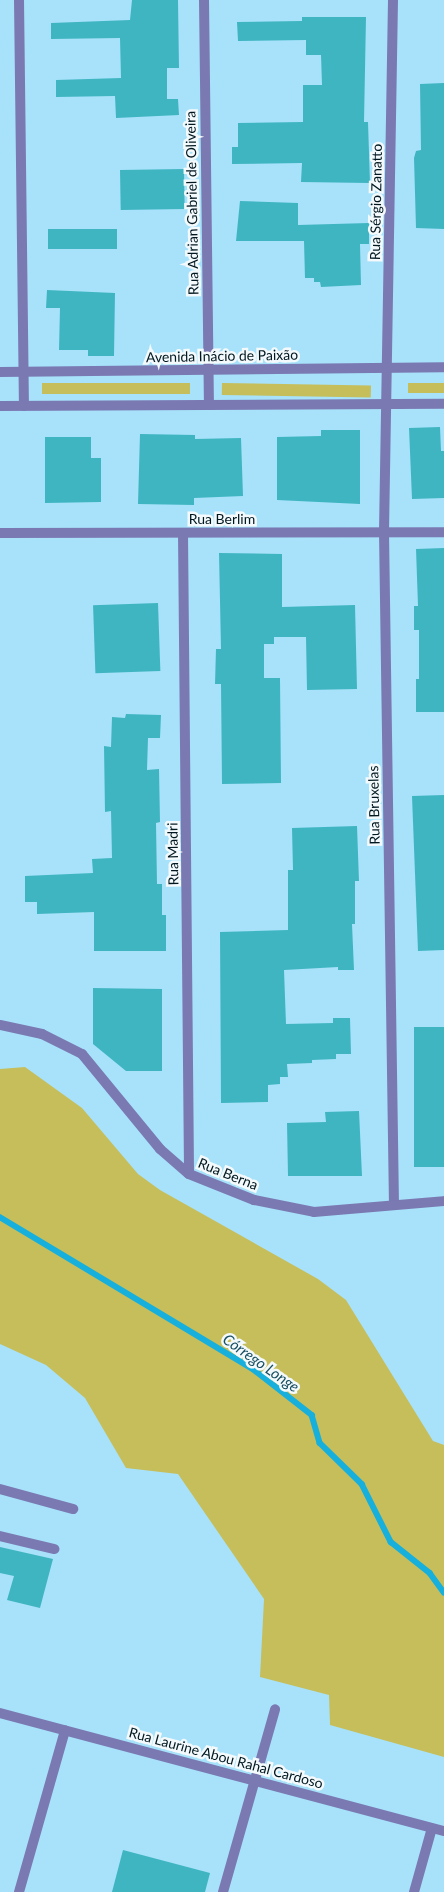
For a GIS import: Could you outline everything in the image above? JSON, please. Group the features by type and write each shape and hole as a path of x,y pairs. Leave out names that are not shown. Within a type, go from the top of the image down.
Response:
{"street":[{"path":"19,0 24,406"},
{"name":"Rua Adrian Gabriel de Oliveira","path":"204,0 209,405"},
{"name":"Rua Sérgio Zanatto","path":"385,404 393,0"},
{"name":"Avenida Inácio de Paixão","path":"0,372 444,367"},
{"name":"Rua Bruxelas","path":"385,404 384,532 394,1205"},
{"path":"0,406 444,404"},
{"name":"Rua Berlim","path":"0,533 444,532"},
{"name":"Rua Madri","path":"183,533 190,1174"},
{"name":"Rua Berna","path":"0,1025 42,1034 82,1054 112,1086 137,1124 190,1174 254,1200 314,1212 444,1201"},
{"path":"0,1489 73,1509"},
{"path":"0,1536 54,1549"},
{"path":"223,1892 275,1709"},
{"name":"Rua Laurine Abou Rahal Cardoso","path":"0,1713 444,1831"},
{"path":"19,1892 64,1730"},
{"path":"414,1892 432,1828"}],"shaded area":[{"path":"42,383 190,383 190,394 42,394"},
{"path":"222,383 371,386 371,398 222,395"},
{"path":"408,383 444,383 444,393 408,393"},
{"path":"25,1067 82,1108 138,1174 160,1190 318,1279 346,1300 433,1441 444,1445 444,1757 330,1725 329,1695 260,1677 264,1599 178,1474 126,1468 85,1398 46,1365 0,1344 0,1069"}],"building":[{"path":"132,0 178,0 179,68 167,68 167,99 178,99 179,115 116,118 115,96 56,97 56,80 121,78 120,38 51,39 51,23 130,20"},
{"path":"302,17 366,17 364,122 368,122 370,183 301,182 302,163 232,164 232,147 238,147 238,123 303,122 303,85 322,85 321,55 306,55 306,40 238,41 237,22 302,21"},
{"path":"444,83 444,229 416,228 414,158 416,151 421,150 420,84"},
{"path":"184,169 185,209 121,210 120,170"},
{"path":"240,201 298,203 298,225 369,223 369,244 360,244 361,285 321,287 320,282 314,282 314,278 305,278 304,241 236,241"},
{"path":"48,229 117,229 117,249 48,249"},
{"path":"47,290 115,293 114,356 88,356 88,350 59,350 60,308 46,308"},
{"path":"440,427 441,451 444,451 444,498 412,499 409,428"},
{"path":"321,430 360,430 360,504 277,500 277,437 321,436"},
{"path":"140,434 195,435 195,439 241,438 243,496 194,498 194,505 138,504"},
{"path":"45,437 91,437 91,458 101,458 101,502 45,503"},
{"path":"444,548 444,712 416,712 416,679 419,679 419,630 414,630 414,606 418,606 416,549"},
{"path":"219,553 282,554 282,607 355,605 357,689 307,690 306,637 274,637 274,644 264,644 264,678 280,678 281,783 222,784 221,684 215,684 216,649 221,649"},
{"path":"158,603 160,671 95,673 93,605"},
{"path":"126,714 161,715 160,738 148,738 147,770 159,769 160,822 156,823 157,884 162,884 162,915 166,915 166,951 94,951 94,912 37,914 37,902 25,902 25,876 93,873 92,859 112,858 111,811 105,812 104,746 111,747 112,717 125,718"},
{"path":"444,795 444,950 418,951 412,796"},
{"path":"357,826 359,881 355,881 355,924 352,924 354,970 338,970 338,967 284,970 286,1024 333,1023 333,1018 350,1018 351,1054 336,1054 336,1059 312,1060 312,1063 287,1064 288,1077 280,1077 280,1084 268,1085 268,1102 221,1103 220,932 288,930 288,870 293,870 292,828"},
{"path":"93,988 162,989 162,1071 126,1071 93,1044"},
{"path":"414,1027 444,1027 444,1167 414,1167"},
{"path":"359,1111 362,1176 288,1176 287,1123 326,1122 325,1112"},
{"path":"0,1547 53,1559 40,1608 7,1600 14,1576 0,1573"},
{"path":"123,1850 210,1873 205,1892 112,1892"}],"waterway":[{"name":"Córrego Longe","path":"0,1217 253,1369 312,1415 320,1443 362,1484 391,1542 430,1573 444,1592"}]}
